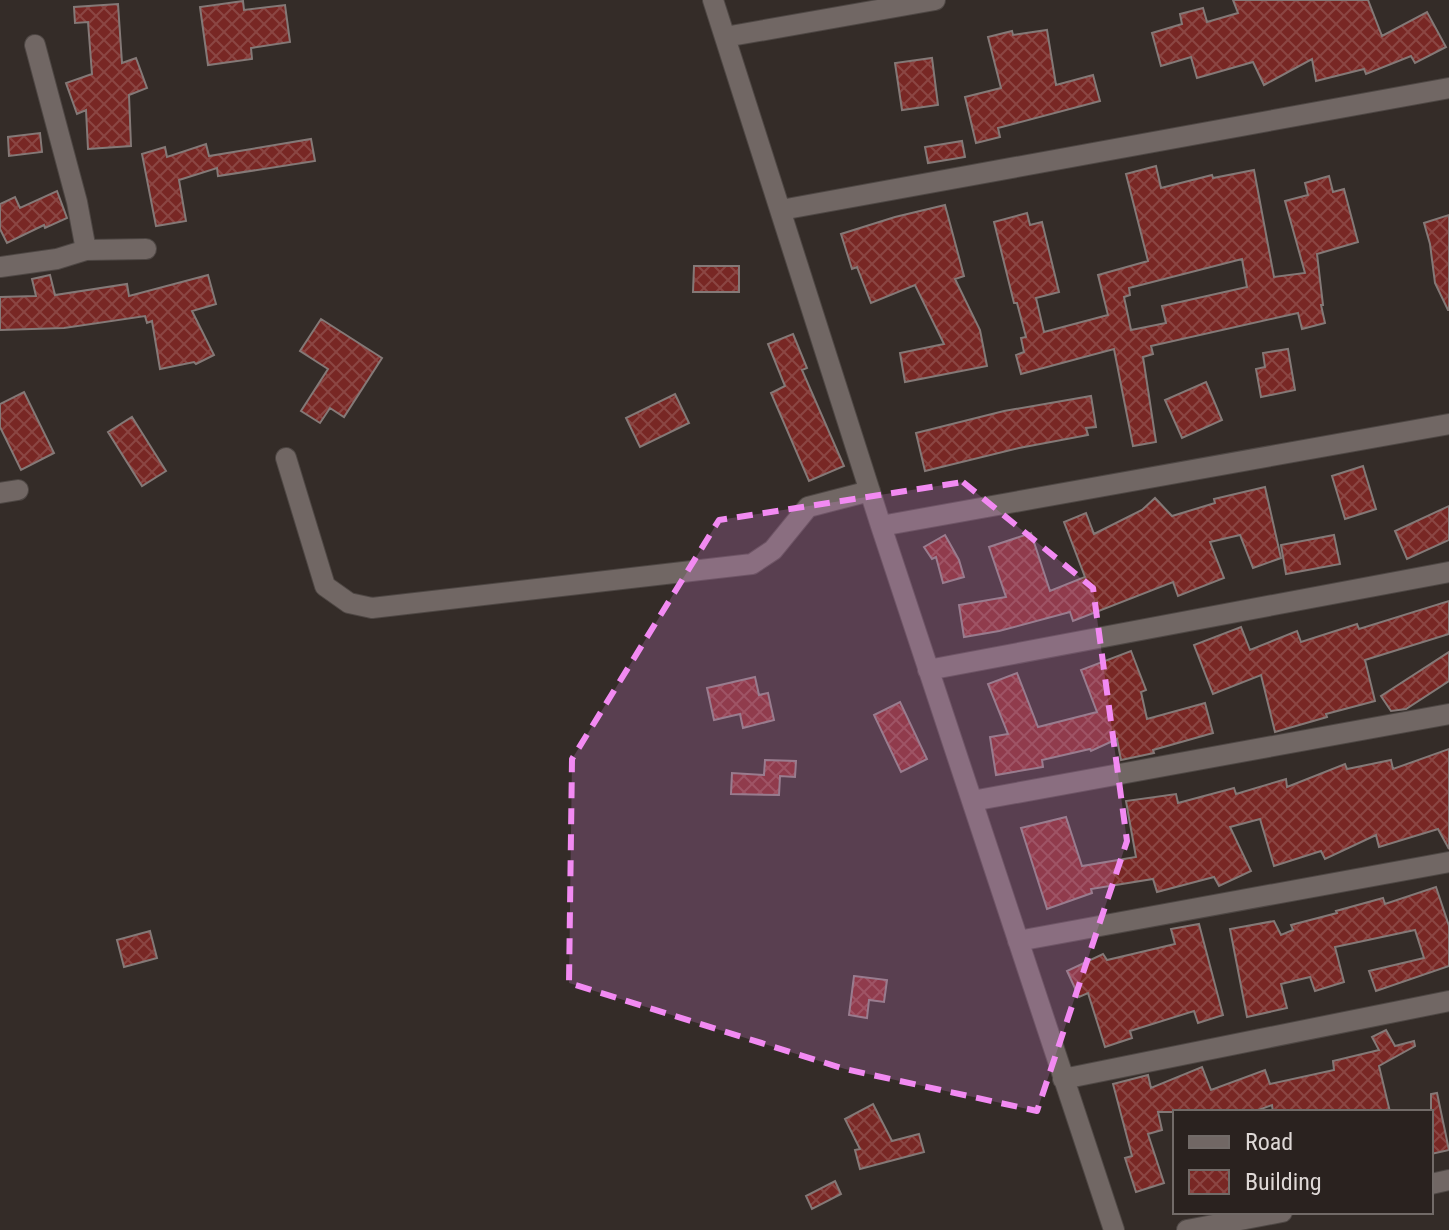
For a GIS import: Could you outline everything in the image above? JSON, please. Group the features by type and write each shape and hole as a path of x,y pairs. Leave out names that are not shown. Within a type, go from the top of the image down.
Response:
{"street":[{"path":"713,0 881,526 1114,1230"},
{"path":"725,37 935,0"},
{"path":"35,45 77,202 86,250"},
{"path":"781,210 1449,88"},
{"path":"0,267 57,259 86,250 146,249"},
{"path":"881,526 1449,424"},
{"path":"286,458 325,586 349,603 372,608 752,564 773,550 808,507 870,491"},
{"path":"928,670 1449,572"},
{"path":"972,801 1449,714"},
{"path":"1018,941 1449,862"},
{"path":"1063,1079 1449,1001"},
{"path":"1187,1230 1271,1214"}],"highlighted area":[{"path":"963,482 1093,588 1127,841 1037,1111 845,1069 569,983 572,759 719,520"}],"building":[{"path":"1233,0 1368,0 1382,36 1427,12 1446,47 1415,63 1411,56 1366,74 1364,69 1316,81 1312,59 1264,85 1253,62 1197,78 1191,57 1161,66 1152,33 1182,24 1180,14 1203,8 1207,22 1238,13"},
{"path":"243,1 244,10 285,5 290,42 251,48 252,59 208,65 200,7"},
{"path":"118,4 122,63 136,58 147,88 129,95 131,146 88,149 86,110 77,114 66,83 92,74 88,22 75,23 74,7"},
{"path":"1047,30 1056,85 1093,75 1100,101 998,128 1000,137 976,143 965,97 1001,88 988,37 1012,31 1013,35"},
{"path":"932,58 938,105 902,110 895,63"},
{"path":"40,133 42,152 9,156 8,137"},
{"path":"311,139 315,161 218,176 217,168 179,180 186,221 156,226 142,154 165,147 167,157 206,144 209,156"},
{"path":"962,141 965,157 928,163 925,147"},
{"path":"1156,166 1161,188 1212,175 1213,178 1254,170 1274,277 1305,273 1285,201 1308,195 1305,183 1329,176 1333,192 1344,189 1358,242 1317,254 1325,323 1302,329 1298,313 1151,346 1153,354 1143,357 1156,442 1133,446 1114,349 1021,374 1016,355 1024,352 1021,338 1026,337 1017,303 1014,303 994,222 1027,213 1030,225 1042,222 1059,292 1036,298 1044,332 1108,315 1098,275 1148,261 1126,174","holes":["1242,259 1247,287 1162,306 1166,323 1131,330 1124,297 1130,295 1129,288"]},
{"path":"57,191 67,218 7,243 0,229 0,204 15,197 20,208"},
{"path":"945,205 964,276 955,279 980,330 987,366 905,382 900,353 944,344 915,285 871,303 857,267 852,269 841,234"},
{"path":"1449,215 1448,310 1435,283 1424,223"},
{"path":"694,266 739,266 739,292 693,292"},
{"path":"50,275 55,295 127,284 129,296 208,275 216,304 192,311 214,355 196,364 160,369 152,321 147,323 145,316 64,328 0,330 0,297 36,296 32,279"},
{"path":"321,319 382,358 344,417 330,408 320,423 301,411 328,369 300,351"},
{"path":"793,334 807,368 802,370 844,466 809,481 771,393 785,386 768,344"},
{"path":"1288,349 1295,390 1261,397 1256,369 1265,367 1263,353"},
{"path":"1206,382 1222,420 1182,438 1165,400"},
{"path":"24,392 54,453 21,470 0,427 0,404"},
{"path":"675,394 689,423 640,447 626,418"},
{"path":"1091,396 1096,427 1086,428 1088,435 925,471 916,433 1004,411"},
{"path":"132,417 166,471 142,486 108,432"},
{"path":"1363,466 1376,509 1345,519 1332,476"},
{"path":"1265,487 1281,558 1253,568 1240,535 1210,542 1224,578 1178,596 1173,582 1073,621 1070,612 964,637 959,605 1006,597 989,547 1031,533 1050,591 1085,577 1064,522 1086,513 1094,534 1142,510 1155,498 1172,516 1215,503 1214,499"},
{"path":"1449,506 1449,540 1407,559 1395,531"},
{"path":"945,535 959,560 964,577 943,583 936,557 932,559 924,547"},
{"path":"1334,535 1340,564 1286,574 1281,545"},
{"path":"1449,601 1449,634 1365,660 1375,701 1275,732 1261,675 1213,694 1194,645 1241,627 1250,650 1297,631 1301,642 1357,624 1359,629"},
{"path":"1131,651 1146,690 1141,692 1147,719 1205,703 1213,733 1153,750 1154,753 1121,760 1117,739 1091,751 1042,760 1043,767 996,775 990,737 1008,734 988,684 1017,673 1038,727 1097,712 1081,670"},
{"path":"1449,652 1449,681 1406,709 1391,711 1381,696"},
{"path":"755,677 759,695 768,693 774,720 743,728 740,714 714,720 707,688"},
{"path":"900,702 927,759 901,772 874,715"},
{"path":"1449,749 1449,849 1438,829 1379,847 1376,835 1325,859 1321,851 1274,866 1260,819 1230,827 1251,871 1219,886 1214,877 1157,892 1153,879 1091,889 1092,893 1047,909 1021,828 1066,817 1082,866 1136,857 1126,801 1176,794 1178,803 1234,788 1236,794 1286,779 1287,787 1345,764 1347,769 1391,760 1393,769"},
{"path":"765,760 796,761 795,777 780,776 779,795 731,794 732,773 764,775"},
{"path":"1436,887 1449,926 1449,966 1376,991 1369,971 1424,958 1415,930 1335,947 1344,982 1315,991 1310,977 1281,984 1287,1008 1247,1017 1230,929 1274,921 1281,935 1293,930 1291,925 1336,911 1383,898 1385,904"},
{"path":"1199,924 1223,1015 1198,1023 1194,1011 1130,1031 1132,1038 1105,1047 1088,993 1079,997 1067,971 1103,954 1107,960 1175,944 1171,929"},
{"path":"150,931 157,958 124,967 117,940"},
{"path":"854,976 887,980 884,1002 869,1000 867,1018 849,1015"},
{"path":"1386,1030 1395,1046 1414,1041 1415,1046 1379,1066 1390,1110 1273,1110 1272,1105 1258,1110 1158,1112 1162,1130 1148,1134 1164,1183 1136,1192 1125,1158 1132,1156 1113,1084 1148,1075 1151,1088 1202,1067 1211,1090 1265,1070 1270,1084 1334,1070 1333,1061 1379,1050 1372,1037"},
{"path":"1437,1093 1449,1150 1433,1154 1433,1110 1431,1094"},
{"path":"873,1104 892,1141 919,1134 924,1152 860,1169 855,1150 860,1149 845,1119"},
{"path":"835,1181 841,1194 812,1209 806,1196"}]}
